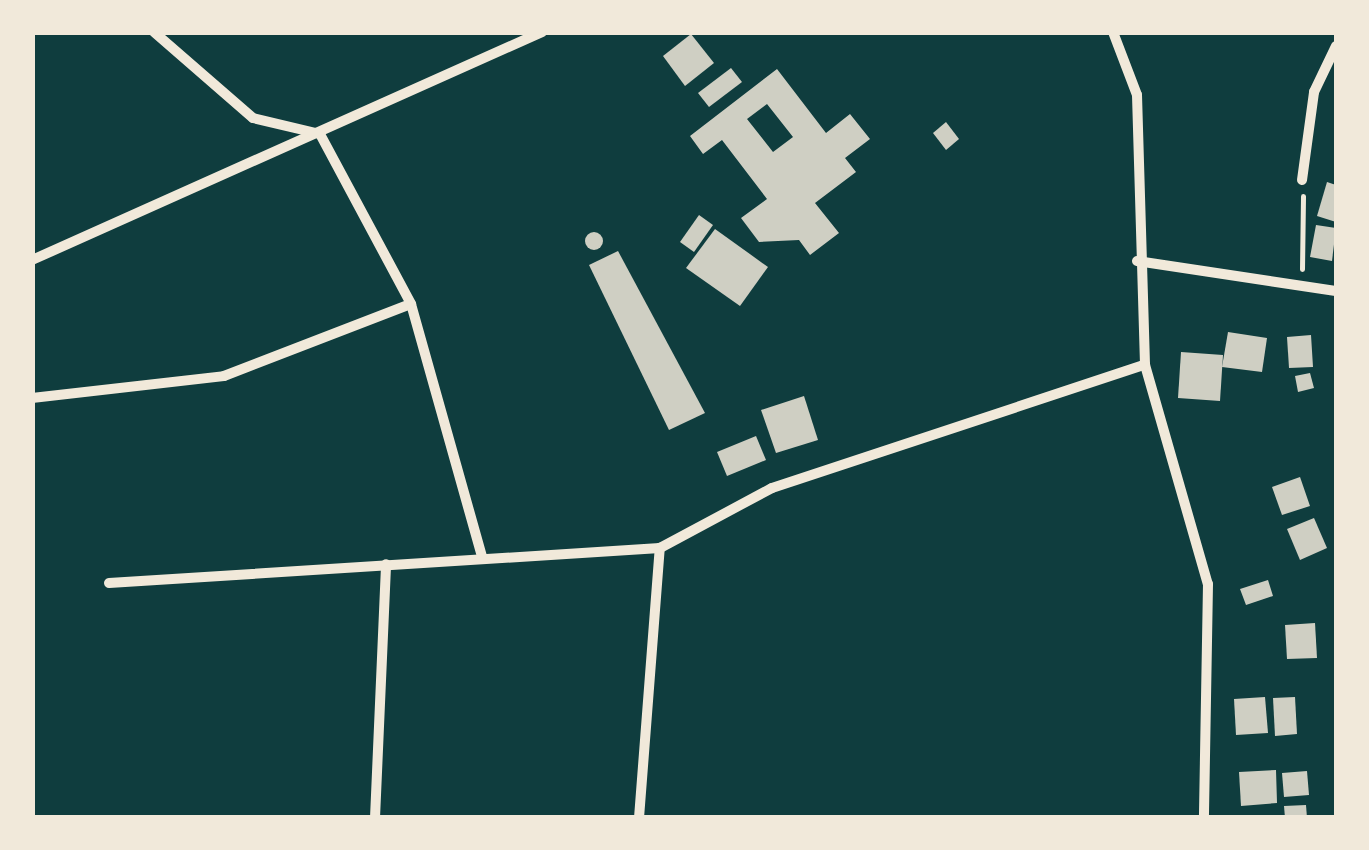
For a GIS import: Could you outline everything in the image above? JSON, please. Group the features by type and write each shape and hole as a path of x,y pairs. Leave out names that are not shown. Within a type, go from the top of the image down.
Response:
{"street":[{"path":"154,32 253,118 320,134 411,304 482,557"},
{"path":"32,260 542,32"},
{"path":"1113,32 1136,96 1137,261 1145,364 1208,584 1204,818"},
{"path":"1302,180 1314,92 1336,46"},
{"path":"1137,261 1336,291"},
{"path":"32,398 224,376 411,304"},
{"path":"109,583 660,548 772,488 1145,364"},
{"path":"639,818 660,548"},
{"path":"376,818 386,564"}],"path":[{"path":"1299,287 1302,180"}],"building":[{"path":"691,34 714,63 685,86 663,56"},
{"path":"731,68 742,82 709,107 698,93"},
{"path":"777,69 826,133 850,114 870,139 845,158 856,172 815,203 839,233 810,255 799,240 759,242 741,218 767,199 722,140 703,154 690,136","holes":["767,104 793,137 773,152 747,119"]},
{"path":"946,122 959,139 946,150 933,133"},
{"path":"1327,182 1336,185 1336,222 1317,216"},
{"path":"699,215 713,225 694,252 680,242"},
{"path":"1316,225 1336,228 1332,261 1310,257"},
{"path":"715,229 768,267 740,306 686,268"},
{"path":"594,232 603,241 594,250 585,241"},
{"path":"618,251 705,413 669,430 589,265"},
{"path":"1228,332 1267,338 1262,372 1222,367"},
{"path":"1311,335 1313,367 1289,368 1287,337"},
{"path":"1181,352 1223,355 1220,401 1178,398"},
{"path":"1310,373 1314,388 1298,392 1295,376"},
{"path":"804,396 818,440 776,453 761,410"},
{"path":"756,436 766,460 727,476 717,452"},
{"path":"1300,477 1310,506 1282,515 1272,487"},
{"path":"1314,518 1327,548 1300,560 1287,529"},
{"path":"1268,580 1273,596 1246,605 1240,589"},
{"path":"1315,623 1317,658 1287,659 1285,625"},
{"path":"1265,697 1268,733 1236,735 1234,699"},
{"path":"1295,697 1297,734 1275,736 1273,698"},
{"path":"1276,770 1277,803 1241,806 1239,772"},
{"path":"1307,771 1309,795 1284,797 1282,773"},
{"path":"1306,805 1307,818 1285,818 1284,806"}]}
